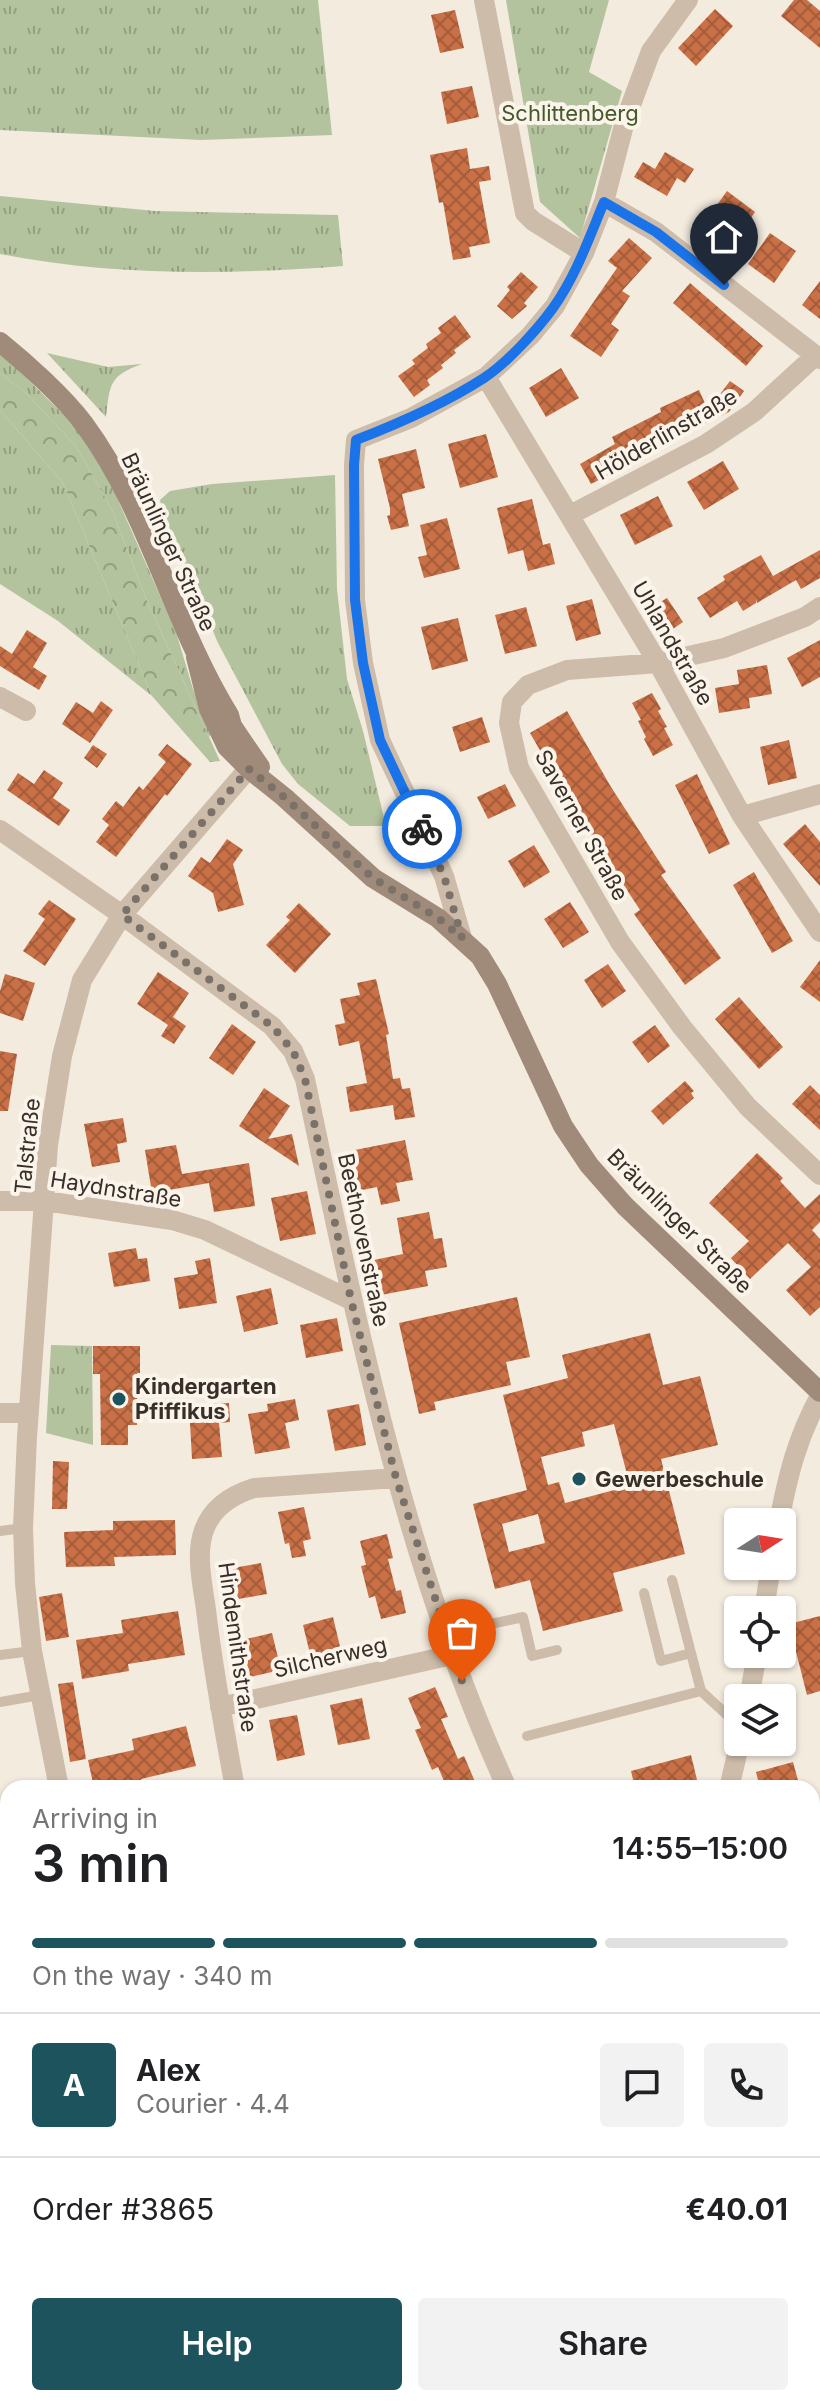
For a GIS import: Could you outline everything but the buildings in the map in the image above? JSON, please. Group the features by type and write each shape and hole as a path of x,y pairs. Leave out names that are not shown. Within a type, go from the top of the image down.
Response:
{"main road":[{"name":"Bräunlinger Straße","path":"0,342 83,423 121,485 196,657 229,715 252,765 373,878 438,918 480,956 497,984 563,1126 589,1165 625,1206 820,1394"}],"street":[{"path":"484,0 525,213 584,253"},
{"path":"486,377 530,336 555,306 584,253 604,202 636,85 651,51 688,0"},
{"path":"604,202 656,232 818,357"},
{"name":"Hölderlinstraße","path":"570,515 706,444 754,412 818,357"},
{"name":"Bräunlinger Straße","path":"462,938 444,876 380,740 366,678 355,600 354,465 356,440 411,418 486,377"},
{"name":"Uhlandstraße","path":"486,377 658,663 742,816 820,932"},
{"name":"Saverner Straße","path":"820,607 805,617 724,648 658,663 567,670 528,685 512,702 509,723 519,768 620,942 682,1027 748,1107 820,1175"},
{"path":"0,697 26,711"},
{"name":"Talstraße","path":"57,1780 32,1651 23,1528 48,1145 62,1056 82,980 122,915 252,765"},
{"path":"742,816 820,794"},
{"name":"Beethovenstraße","path":"0,830 272,1026 293,1051 305,1079 351,1300 396,1478 452,1655 503,1780"},
{"name":"Haydnstraße","path":"0,1201 45,1201 172,1220 205,1230 351,1300"},
{"path":"782,1508 804,1425 820,1394"},
{"path":"0,1413 29,1413"},
{"name":"Hindemithstraße","path":"234,1780 200,1562 203,1533 212,1515 236,1494 254,1488 396,1478"},
{"name":"Silcherweg","path":"220,1707 452,1655"},
{"path":"731,1780 737,1756"}],"lane":[{"path":"0,1531 23,1528"},
{"path":"672,1580 701,1691 724,1712"},
{"path":"644,1593 661,1661 691,1653"},
{"path":"445,1634 523,1617 532,1656 557,1650"},
{"path":"0,1655 32,1651"},
{"path":"527,1736 701,1691"},
{"path":"0,1702 40,1695"}],"green space":[{"path":"0,0 318,0 332,135 201,140 0,130"},
{"name":"Schlittenberg","path":"506,0 609,0 589,72 622,91 580,238 540,202"},
{"path":"0,196 155,211 338,215 343,266 171,272 85,266 0,254"},
{"path":"0,352 65,416 88,444 114,491 176,632 193,689 213,732 209,737 147,601 112,510 76,446 26,393 0,373"},
{"path":"47,353 108,367 142,364 117,377 110,389 106,417"},
{"path":"0,373 26,393 76,446 112,510 147,601 220,761 210,762 152,696 63,483 0,410"},
{"path":"0,410 63,483 152,696 58,621 0,584"},
{"path":"335,475 337,589 347,679 386,826 350,826 298,784 282,764 218,643 160,500 170,491 212,484"},
{"path":"51,1345 92,1346 93,1445 46,1433"}],"way so far":[{"path":"422,829 444,876 462,938 438,918 373,878 249,769 122,915 272,1026 293,1051 305,1079 351,1300 396,1478 462,1681"}],"place":[{"name":"Kindergarten Pfiffikus","path":"119,1399"},
{"name":"Gewerbeschule","path":"579,1479"}],"route":[{"path":"422,829 380,740 363,663 355,600 356,440 411,418 486,377 530,336 555,306 584,253 604,202 656,232 724,285"}]}
